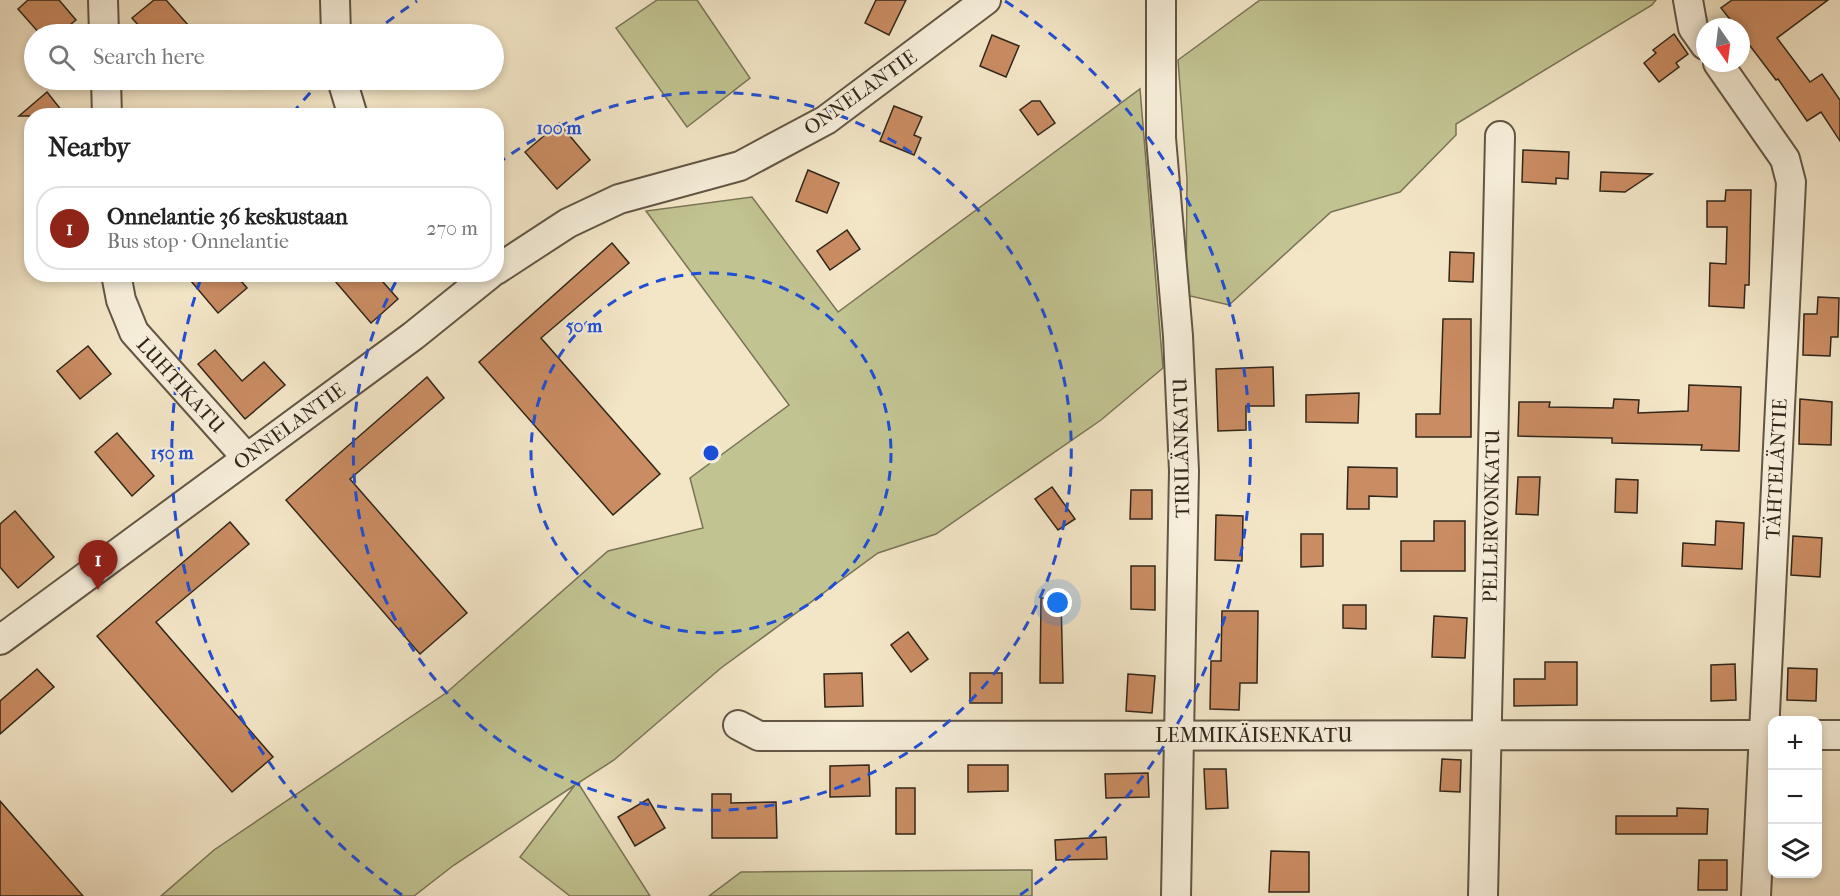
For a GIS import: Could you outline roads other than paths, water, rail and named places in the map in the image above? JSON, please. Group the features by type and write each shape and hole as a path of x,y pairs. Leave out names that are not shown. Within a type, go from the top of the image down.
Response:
{"street":[{"path":"103,0 104,24"},
{"path":"335,0 336,24"},
{"name":"ONNELANTIE","path":"504,264 568,223 619,199 740,166 826,120 986,0"},
{"name":"TIRILÄNKATU","path":"1161,0 1161,138 1178,336 1184,471 1176,896"},
{"path":"1688,0 1693,28 1696,32"},
{"name":"TÄHTELÄNTIE","path":"1724,72 1785,159 1791,182 1767,735 1756,896"},
{"path":"106,90 107,108"},
{"path":"345,90 351,108"},
{"name":"PELLERVONKATU","path":"1483,896 1500,136"},
{"name":"LUHTIKATU","path":"118,282 121,300 134,332 246,457"},
{"name":"ONNELANTIE","path":"2,634 413,336 479,282"},
{"name":"LEMMIKÄISENKATU","path":"738,725 759,736 1767,735"},
{"path":"1822,735 1840,735"}],"place":[{"name":"Onnelantie 36 keskustaan","path":"98,590"}]}
